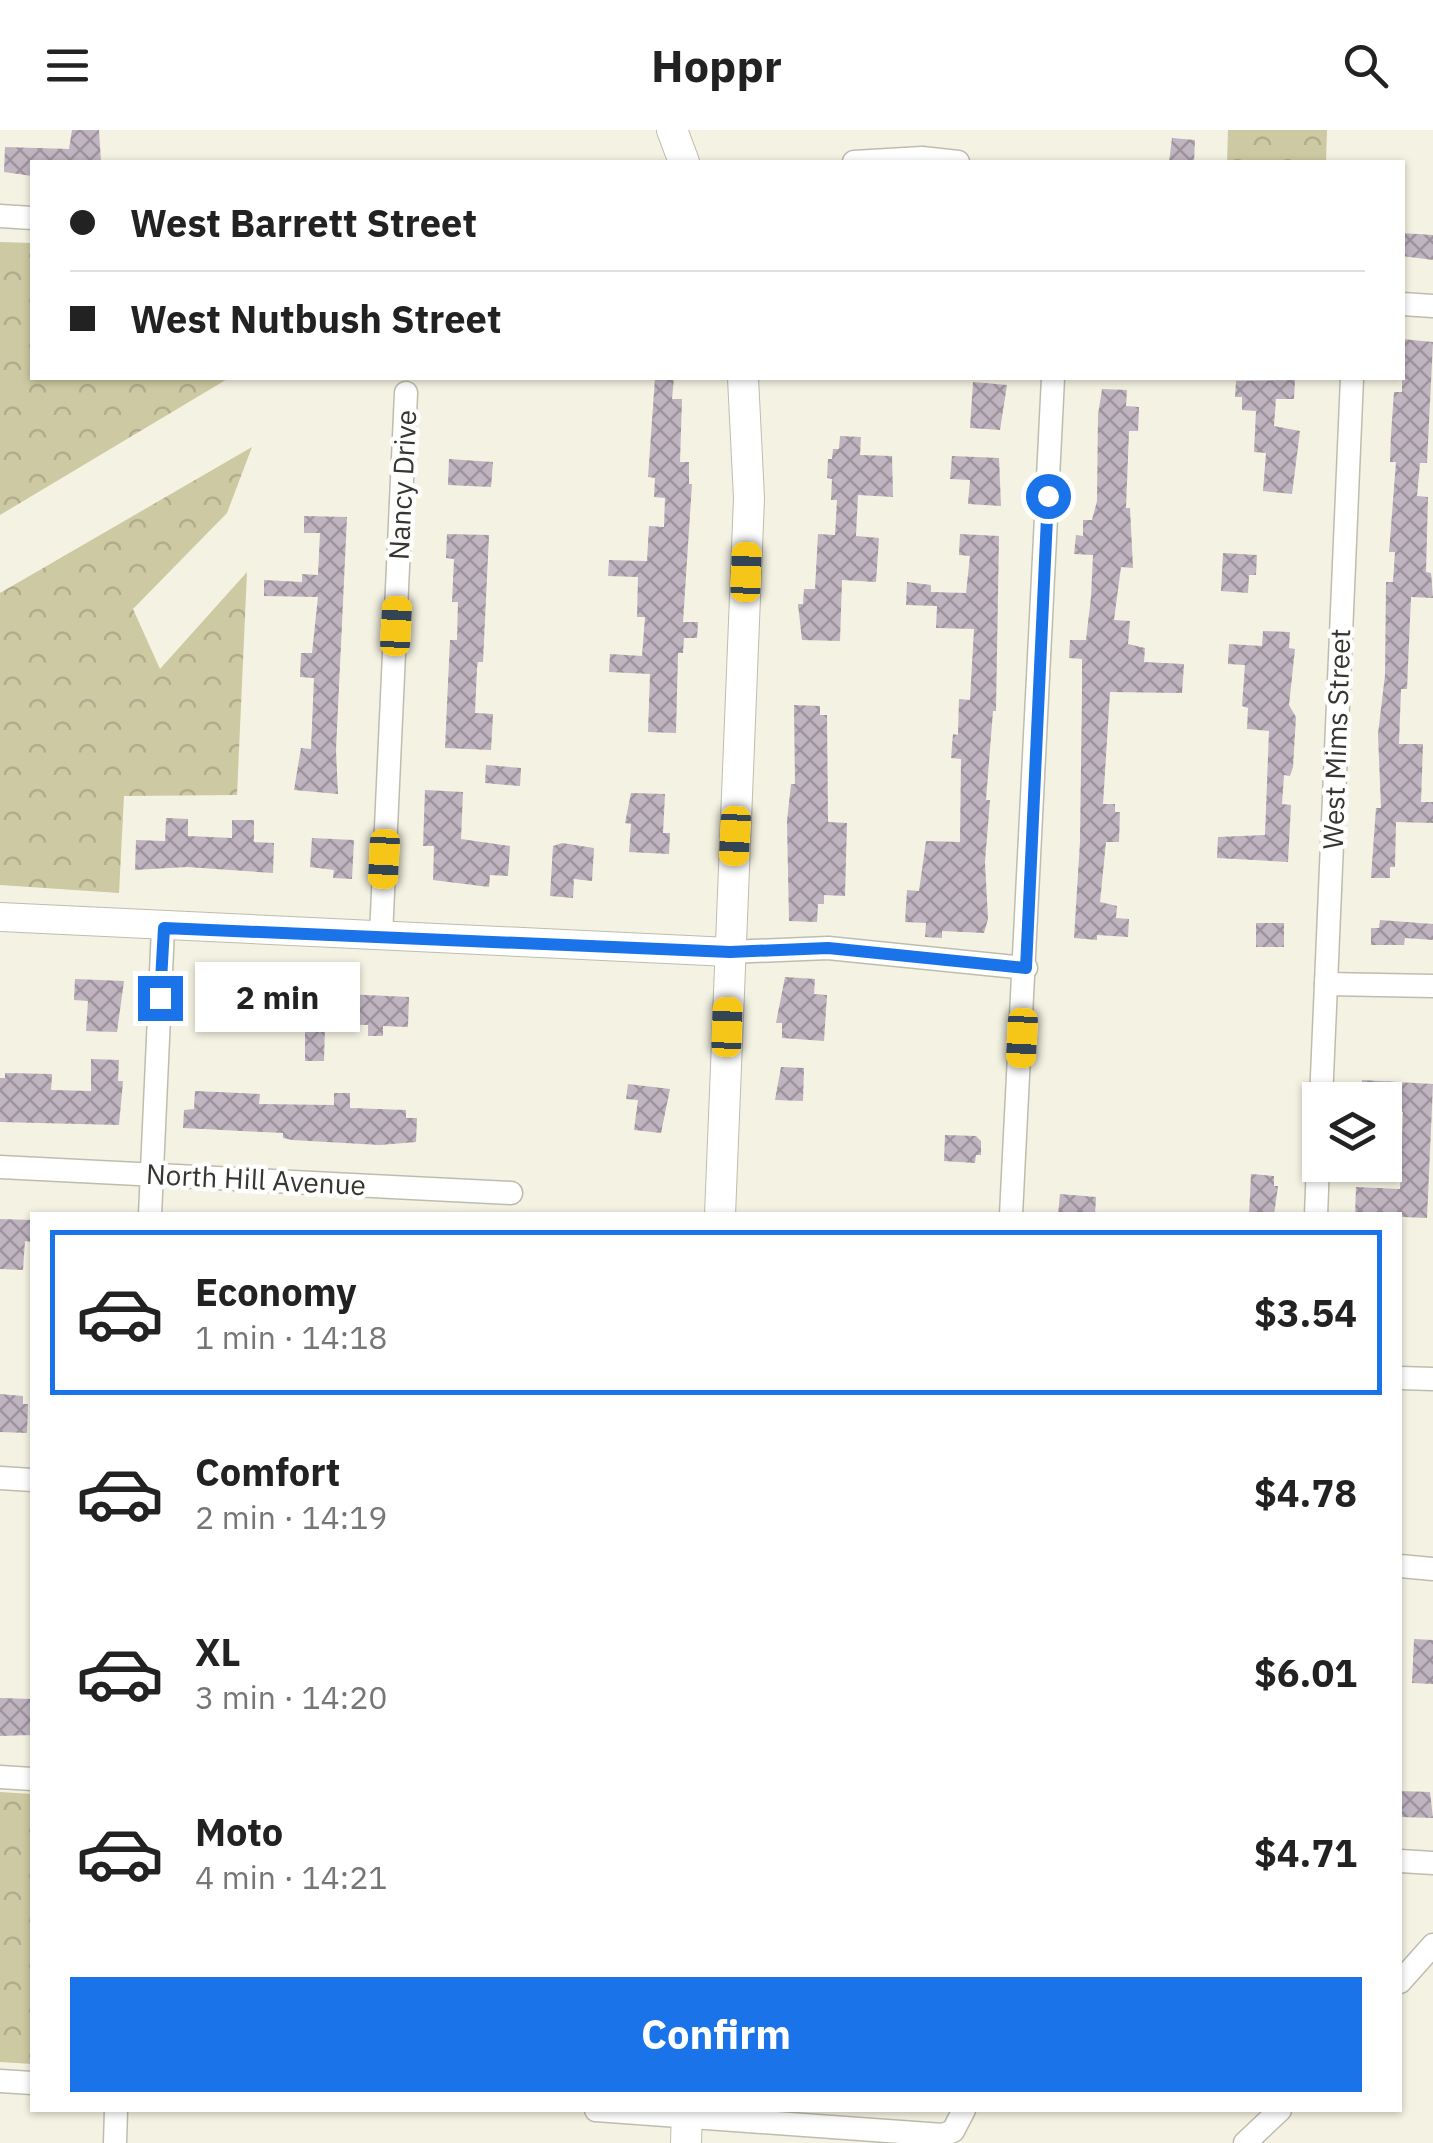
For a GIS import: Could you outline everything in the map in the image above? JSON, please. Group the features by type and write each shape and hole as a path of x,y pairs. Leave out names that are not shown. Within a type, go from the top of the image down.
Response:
{"main road":[{"path":"672,130 683,160"},
{"path":"720,1212 749,498 743,380"}],"street":[{"path":"888,160 940,160"},
{"path":"0,216 30,218"},
{"path":"1405,304 1433,306"},
{"path":"1011,1212 1053,380"},
{"name":"West Mims Street","path":"1321,1082 1352,380"},
{"name":"Nancy Drive","path":"381,936 406,392"},
{"path":"0,918 730,952 828,948 1026,968"},
{"path":"150,1212 164,928"},
{"path":"1326,984 1433,986"},
{"name":"North Hill Avenue","path":"0,1167 511,1193"},
{"path":"1316,1212 1317,1182"},
{"path":"1402,1378 1433,1379"},
{"path":"0,1478 30,1480"},
{"path":"1402,1566 1433,1568"},
{"path":"0,1777 30,1779"},
{"path":"1402,1862 1433,1863"},
{"path":"1402,1980 1433,1945"},
{"path":"0,2081 30,2083"},
{"path":"115,2143 116,2112"},
{"path":"611,2112 687,2122 943,2135 953,2131 963,2112"},
{"path":"1245,2143 1278,2112"}],"green space":[{"path":"1228,130 1327,130 1326,160 1227,160"},
{"path":"0,242 30,243 30,380 226,380 0,515"},
{"path":"252,447 227,513 133,609 160,669 247,572 237,795 124,796 119,893 0,885 0,593"},
{"path":"0,1792 30,1794 30,2064 0,2062"}],"building":[{"path":"72,130 99,130 101,160 30,160 30,176 4,172 5,147 69,149"},
{"path":"1172,138 1195,140 1194,160 1169,160"},
{"path":"1405,233 1433,235 1433,260 1405,256"},
{"path":"1405,339 1433,342 1427,463 1420,463 1417,496 1428,497 1426,572 1431,573 1433,598 1411,597 1407,689 1401,689 1399,744 1423,744 1421,802 1433,802 1433,823 1396,822 1395,867 1390,867 1390,878 1371,878 1376,808 1381,808 1378,734 1385,675 1386,582 1393,582 1395,552 1389,552 1396,462 1390,462 1391,434 1394,392 1402,392"},
{"path":"655,380 674,380 672,399 682,399 680,462 689,462 692,484 683,622 698,622 697,638 684,638 683,653 678,653 676,733 648,732 650,674 609,672 610,654 642,656 645,617 637,617 638,577 608,576 609,560 647,561 649,526 664,527 665,498 654,497 655,478 648,477"},
{"path":"1295,380 1294,399 1276,399 1274,426 1300,431 1292,494 1263,491 1266,453 1254,452 1256,411 1242,410 1242,397 1235,397 1236,381"},
{"path":"973,382 1007,385 1000,430 970,428"},
{"path":"1102,389 1127,390 1126,406 1139,407 1138,431 1129,431 1126,508 1130,508 1133,568 1121,567 1114,620 1130,621 1128,644 1145,648 1144,662 1184,664 1182,693 1110,692 1103,804 1115,804 1115,812 1120,812 1119,842 1106,842 1100,902 1117,906 1116,918 1129,919 1128,937 1097,935 1097,940 1074,938 1080,842 1082,659 1069,658 1070,640 1086,640 1093,555 1074,554 1076,535 1083,536 1083,520 1092,520 1097,501"},
{"path":"840,436 861,437 860,455 892,456 893,497 858,495 856,536 879,538 876,582 842,580 840,641 802,640 798,604 803,604 804,589 815,589 818,534 835,535 837,500 831,500 832,479 827,478 828,459 832,459 833,449 839,449"},
{"path":"952,456 999,458 1001,506 968,504 970,480 950,479"},
{"path":"449,459 493,462 491,487 448,485"},
{"path":"304,516 347,517 336,750 338,794 294,790 301,748 311,749 314,678 300,677 301,653 312,653 318,597 264,596 264,580 302,582 302,574 318,575 320,533 304,533"},
{"path":"447,534 489,535 483,662 478,662 477,668 475,713 493,714 491,750 445,748 450,640 457,640 458,602 452,602 454,559 446,558"},
{"path":"960,534 999,536 996,711 986,800 990,800 985,862 988,919 984,933 942,931 942,938 925,937 926,923 905,922 907,890 919,891 926,841 960,842 961,759 951,758 953,734 958,735 959,699 970,700 974,629 936,628 937,606 906,605 907,582 931,585 931,592 966,593 970,556 959,555"},
{"path":"1223,553 1257,555 1256,575 1249,575 1248,593 1221,591"},
{"path":"1263,631 1290,632 1289,648 1295,649 1289,705 1296,717 1293,767 1290,776 1284,775 1282,804 1291,805 1288,862 1217,858 1218,837 1265,835 1269,731 1247,729 1248,708 1242,706 1245,665 1228,664 1229,644 1262,646"},
{"path":"794,705 820,706 820,715 827,715 828,822 847,823 845,896 824,895 824,904 818,904 817,922 789,921 787,821 791,784 795,784"},
{"path":"486,765 521,768 520,786 485,783"},
{"path":"425,790 463,792 461,839 510,846 508,876 490,875 489,887 433,880 434,846 423,846"},
{"path":"631,793 665,794 663,833 670,833 669,854 629,852 631,824 625,823"},
{"path":"166,818 188,819 188,836 232,838 232,820 254,820 254,842 274,843 273,873 187,867 135,870 136,840 165,841"},
{"path":"312,838 354,840 352,879 333,878 334,870 310,867"},
{"path":"562,843 594,848 592,881 574,879 573,898 550,896 553,846"},
{"path":"1380,920 1433,924 1433,940 1405,938 1404,945 1371,945 1371,928 1379,928"},
{"path":"1256,923 1284,923 1284,947 1256,947"},
{"path":"785,977 815,979 814,994 827,995 824,1041 782,1038 782,1023 776,1023"},
{"path":"75,979 124,981 117,1032 86,1031 88,1001 74,1000"},
{"path":"198,987 222,989 219,1028 199,1026"},
{"path":"301,992 409,997 408,1027 383,1026 383,1036 368,1036 368,1025 325,1024 324,1061 305,1061 305,1031 258,1030 258,1000 301,1001"},
{"path":"91,1059 119,1060 118,1081 123,1081 119,1125 0,1122 0,1078 5,1078 5,1073 52,1074 51,1090 91,1091"},
{"path":"781,1067 804,1068 803,1101 775,1100"},
{"path":"1402,1082 1433,1084 1427,1218 1402,1217 1402,1212 1355,1212 1356,1187 1400,1189"},
{"path":"628,1084 670,1089 661,1133 634,1130 638,1100 626,1099"},
{"path":"195,1091 260,1094 259,1104 334,1105 334,1093 350,1093 350,1108 406,1110 406,1118 417,1118 416,1142 380,1145 292,1140 283,1138 283,1133 183,1128 184,1110 194,1109"},
{"path":"945,1135 976,1136 981,1141 981,1155 976,1155 975,1163 944,1161"},
{"path":"1251,1174 1274,1176 1274,1186 1278,1186 1274,1212 1249,1212"},
{"path":"1060,1194 1096,1197 1095,1212 1058,1212"},
{"path":"0,1219 30,1220 30,1242 25,1241 23,1270 0,1269"},
{"path":"0,1394 23,1396 23,1404 28,1404 27,1433 0,1432"},
{"path":"1414,1639 1433,1640 1433,1684 1412,1683"},
{"path":"0,1698 30,1699 30,1735 0,1736"},
{"path":"1402,1791 1430,1792 1433,1818 1402,1817"}],"route":[{"path":"160,998 164,928 730,952 828,948 1026,968 1048,496"}]}
